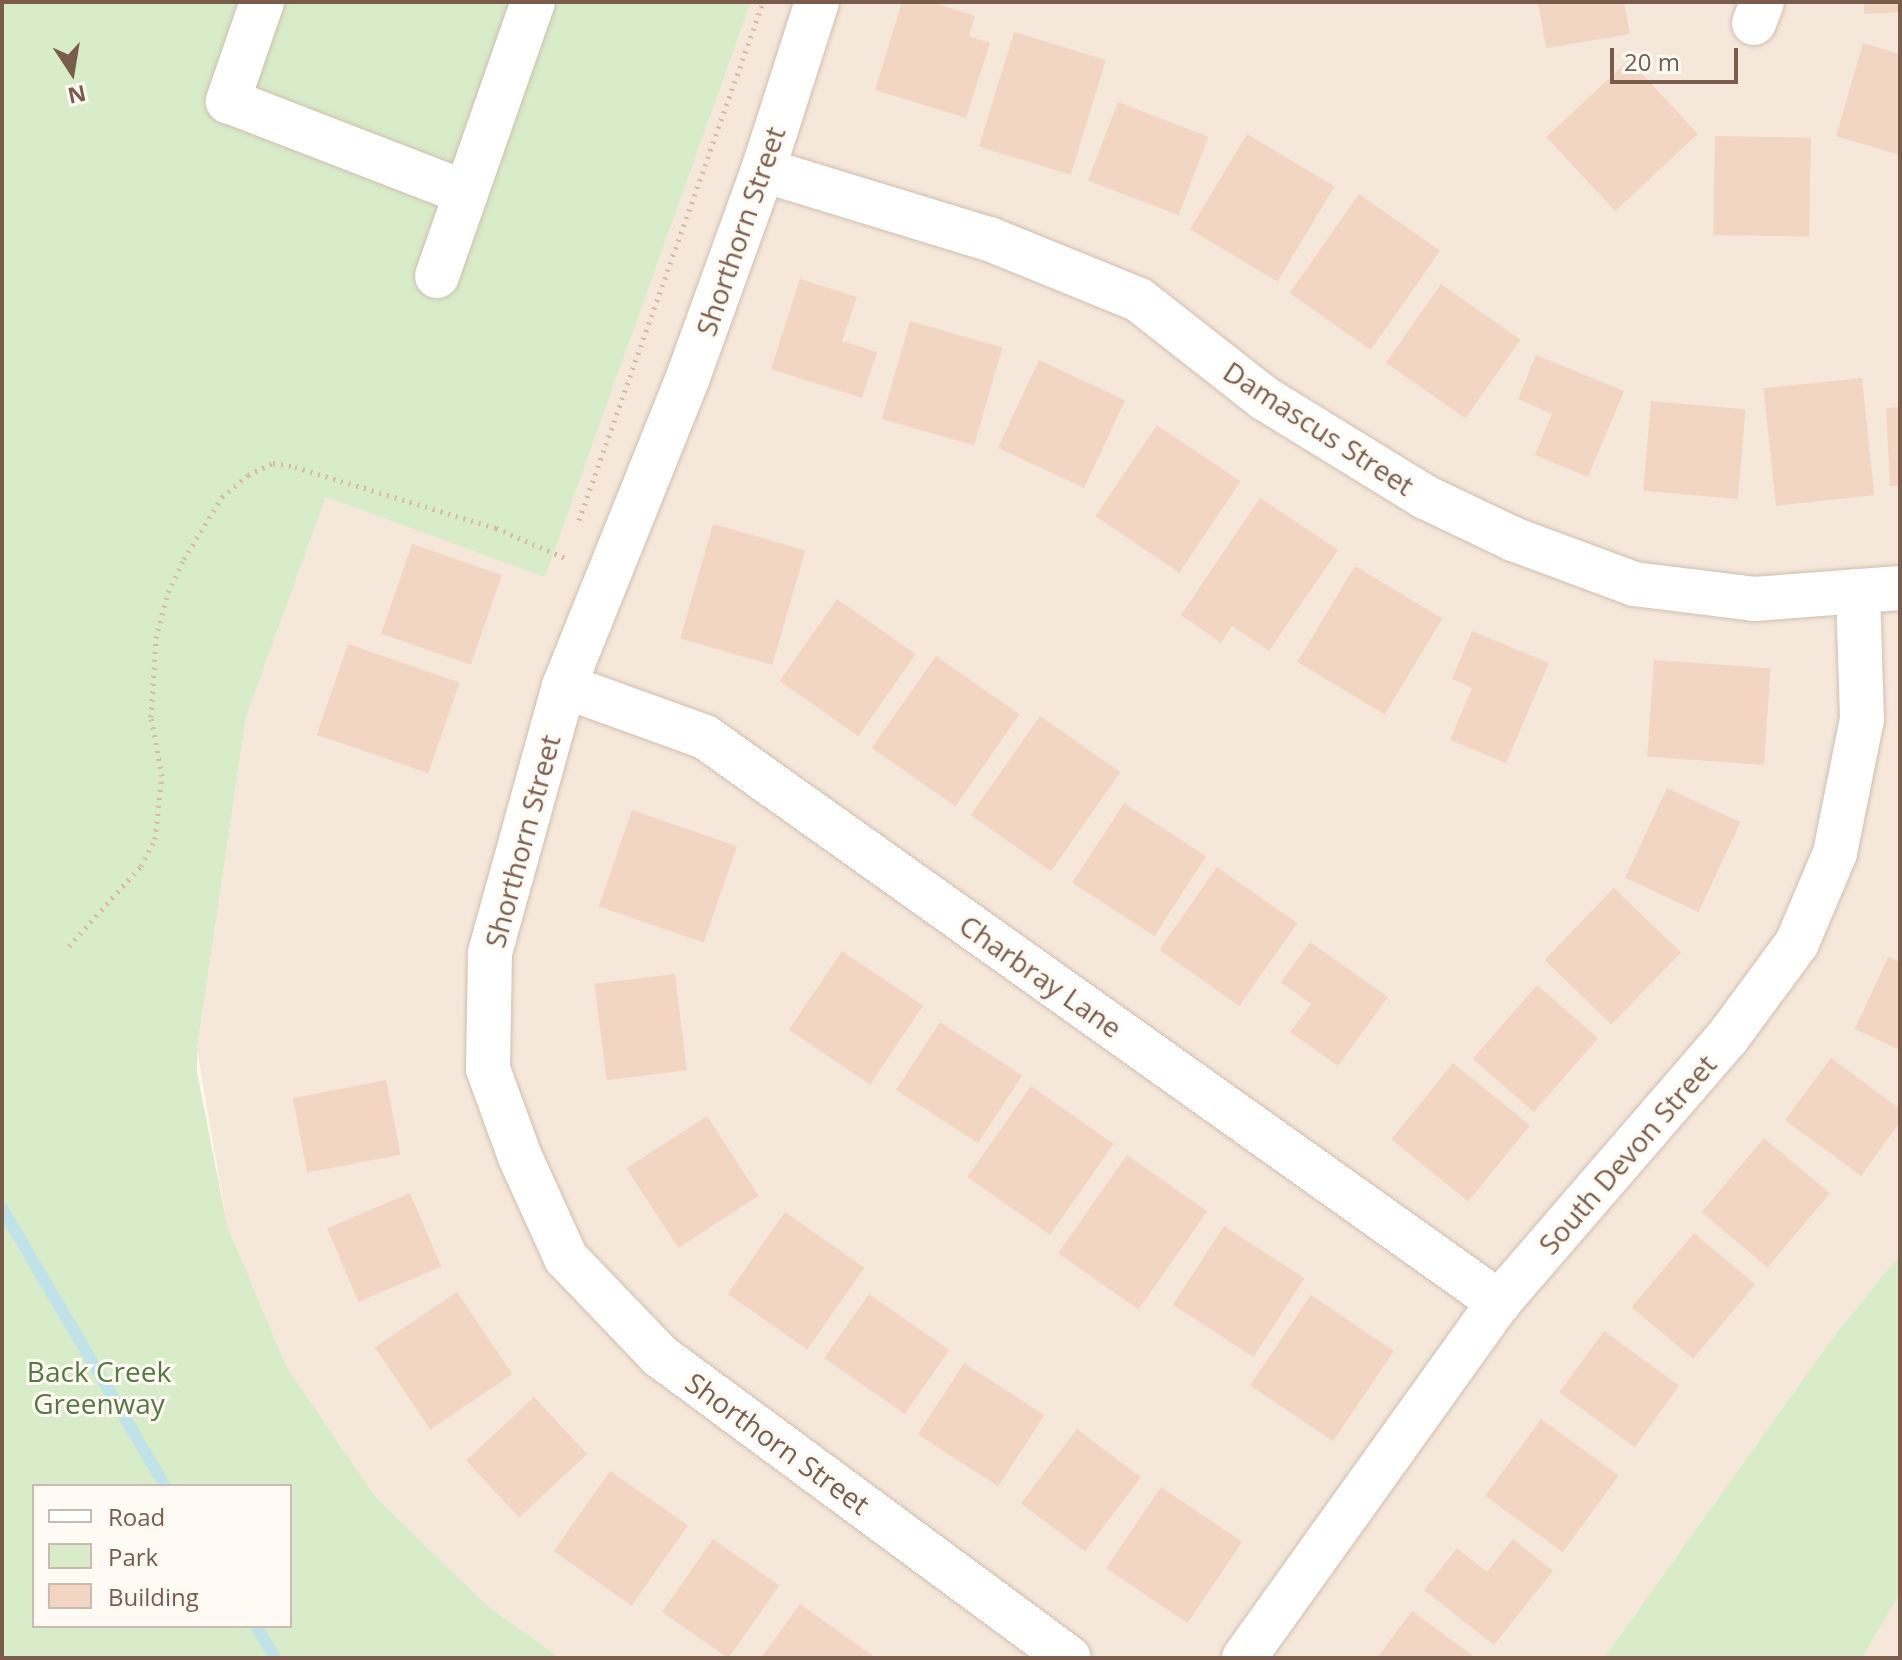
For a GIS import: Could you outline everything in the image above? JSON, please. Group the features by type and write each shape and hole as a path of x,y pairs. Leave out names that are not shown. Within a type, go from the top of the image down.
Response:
{"street":[{"path":"262,2 228,101 466,193"},
{"path":"437,276 533,2"},
{"name":"Shorthorn Street","path":"817,2 763,170 687,380 564,686 490,953 488,1069 520,1157 566,1258 660,1356 1069,1658"},
{"name":"Damascus Street","path":"763,170 989,239 1139,300 1264,398 1425,497 1513,539 1634,584 1754,599 1879,590"},
{"name":"South Devon Street","path":"1244,1658 1499,1302 1727,1038 1797,943 1835,853 1862,719 1879,590"},
{"name":"Charbray Lane","path":"564,686 705,737 1499,1302"}],"path":[{"path":"579,520 763,2"},
{"path":"69,946 141,866 155,839 162,776 151,717 156,638 168,592 184,559 222,497 248,475 273,463 295,467 496,528 565,558"}],"shaded area":[{"path":"751,2 1900,2 1900,1255 1834,1336 1604,1658 560,1658 485,1604 375,1496 287,1368 227,1225 197,1049 246,717 326,497 545,576"},
{"path":"1900,1594 1900,1658 1862,1658"}],"green space":[{"name":"Back Creek Greenway","path":"2,2 751,2 545,577 326,497 246,717 197,1049 197,1073 227,1225 287,1368 375,1496 485,1604 560,1658 5,1658 2,1655"},
{"path":"1900,1255 1900,1594 1862,1658 1604,1658 1834,1336"}],"building":[{"path":"902,2 931,2 975,16 969,36 990,43 966,118 875,90"},
{"path":"1538,2 1624,2 1630,34 1546,48"},
{"path":"1864,2 1900,2 1900,12 1864,14"},
{"path":"1014,32 1106,60 1071,175 979,147"},
{"path":"1863,43 1900,54 1900,155 1836,136"},
{"path":"1629,60 1698,134 1615,211 1546,137"},
{"path":"1118,102 1209,137 1178,215 1088,180"},
{"path":"1247,134 1334,187 1277,282 1190,229"},
{"path":"1715,136 1811,138 1809,237 1713,235"},
{"path":"1359,194 1440,251 1371,350 1290,293"},
{"path":"800,279 857,297 842,341 877,352 862,398 771,369"},
{"path":"1441,284 1520,340 1465,418 1386,363"},
{"path":"910,321 1002,347 974,446 882,419"},
{"path":"1536,355 1624,391 1588,477 1535,455 1552,414 1518,399"},
{"path":"1039,360 1125,400 1084,488 998,448"},
{"path":"1862,378 1874,495 1776,506 1764,388"},
{"path":"1651,401 1746,409 1738,499 1643,491"},
{"path":"1900,407 1900,486 1890,486 1886,408"},
{"path":"1157,425 1241,481 1179,573 1095,516"},
{"path":"1260,498 1338,550 1269,651 1232,626 1221,643 1181,615"},
{"path":"713,524 805,550 772,665 680,638"},
{"path":"412,544 502,575 471,665 381,634"},
{"path":"1355,566 1442,619 1385,715 1297,662"},
{"path":"837,599 916,654 858,736 780,681"},
{"path":"1472,631 1549,663 1506,763 1450,740 1472,688 1452,679"},
{"path":"348,644 460,682 428,773 317,735"},
{"path":"936,656 1020,715 955,806 872,748"},
{"path":"1654,660 1771,668 1764,765 1647,757"},
{"path":"1040,716 1120,772 1051,871 971,815"},
{"path":"1667,788 1740,822 1699,912 1625,878"},
{"path":"1124,803 1206,856 1154,936 1072,883"},
{"path":"632,810 737,846 704,943 599,906"},
{"path":"1217,867 1297,923 1239,1006 1159,950"},
{"path":"1614,888 1681,953 1611,1025 1545,960"},
{"path":"1310,942 1388,997 1338,1066 1290,1032 1311,1004 1281,982"},
{"path":"842,951 923,1006 870,1085 789,1030"},
{"path":"1888,957 1900,962 1900,1050 1855,1029"},
{"path":"675,974 687,1070 606,1080 595,984"},
{"path":"1537,985 1598,1038 1534,1112 1473,1059"},
{"path":"940,1022 1022,1075 978,1143 896,1090"},
{"path":"1831,1058 1900,1109 1900,1122 1861,1176 1785,1120"},
{"path":"1453,1063 1530,1125 1468,1201 1391,1139"},
{"path":"386,1080 401,1155 307,1173 293,1098"},
{"path":"1031,1086 1114,1144 1050,1235 967,1177"},
{"path":"707,1116 759,1196 678,1248 626,1168"},
{"path":"1764,1138 1830,1193 1768,1268 1702,1212"},
{"path":"1127,1155 1207,1211 1138,1310 1058,1253"},
{"path":"410,1193 441,1267 358,1302 327,1228"},
{"path":"785,1212 864,1268 807,1350 728,1294"},
{"path":"1224,1226 1305,1278 1253,1357 1173,1305"},
{"path":"1694,1233 1755,1284 1693,1359 1632,1307"},
{"path":"457,1292 512,1374 430,1429 375,1347"},
{"path":"869,1294 949,1350 905,1414 824,1358"},
{"path":"1311,1295 1394,1351 1333,1441 1250,1385"},
{"path":"1604,1331 1679,1386 1635,1447 1559,1392"},
{"path":"964,1363 1045,1415 998,1487 918,1434"},
{"path":"534,1397 587,1454 519,1517 466,1460"},
{"path":"1541,1419 1619,1475 1563,1552 1485,1496"},
{"path":"1077,1429 1141,1477 1085,1551 1021,1503"},
{"path":"610,1471 688,1525 632,1606 554,1551"},
{"path":"1161,1487 1242,1542 1187,1623 1106,1568"},
{"path":"713,1539 779,1585 729,1658 662,1612"},
{"path":"1513,1539 1553,1571 1494,1645 1424,1590 1457,1548 1487,1572"},
{"path":"800,1604 876,1658 761,1658"},
{"path":"1412,1611 1476,1658 1377,1658"}],"waterway":[{"path":"2,1208 164,1484"},
{"path":"257,1628 275,1658"}]}
